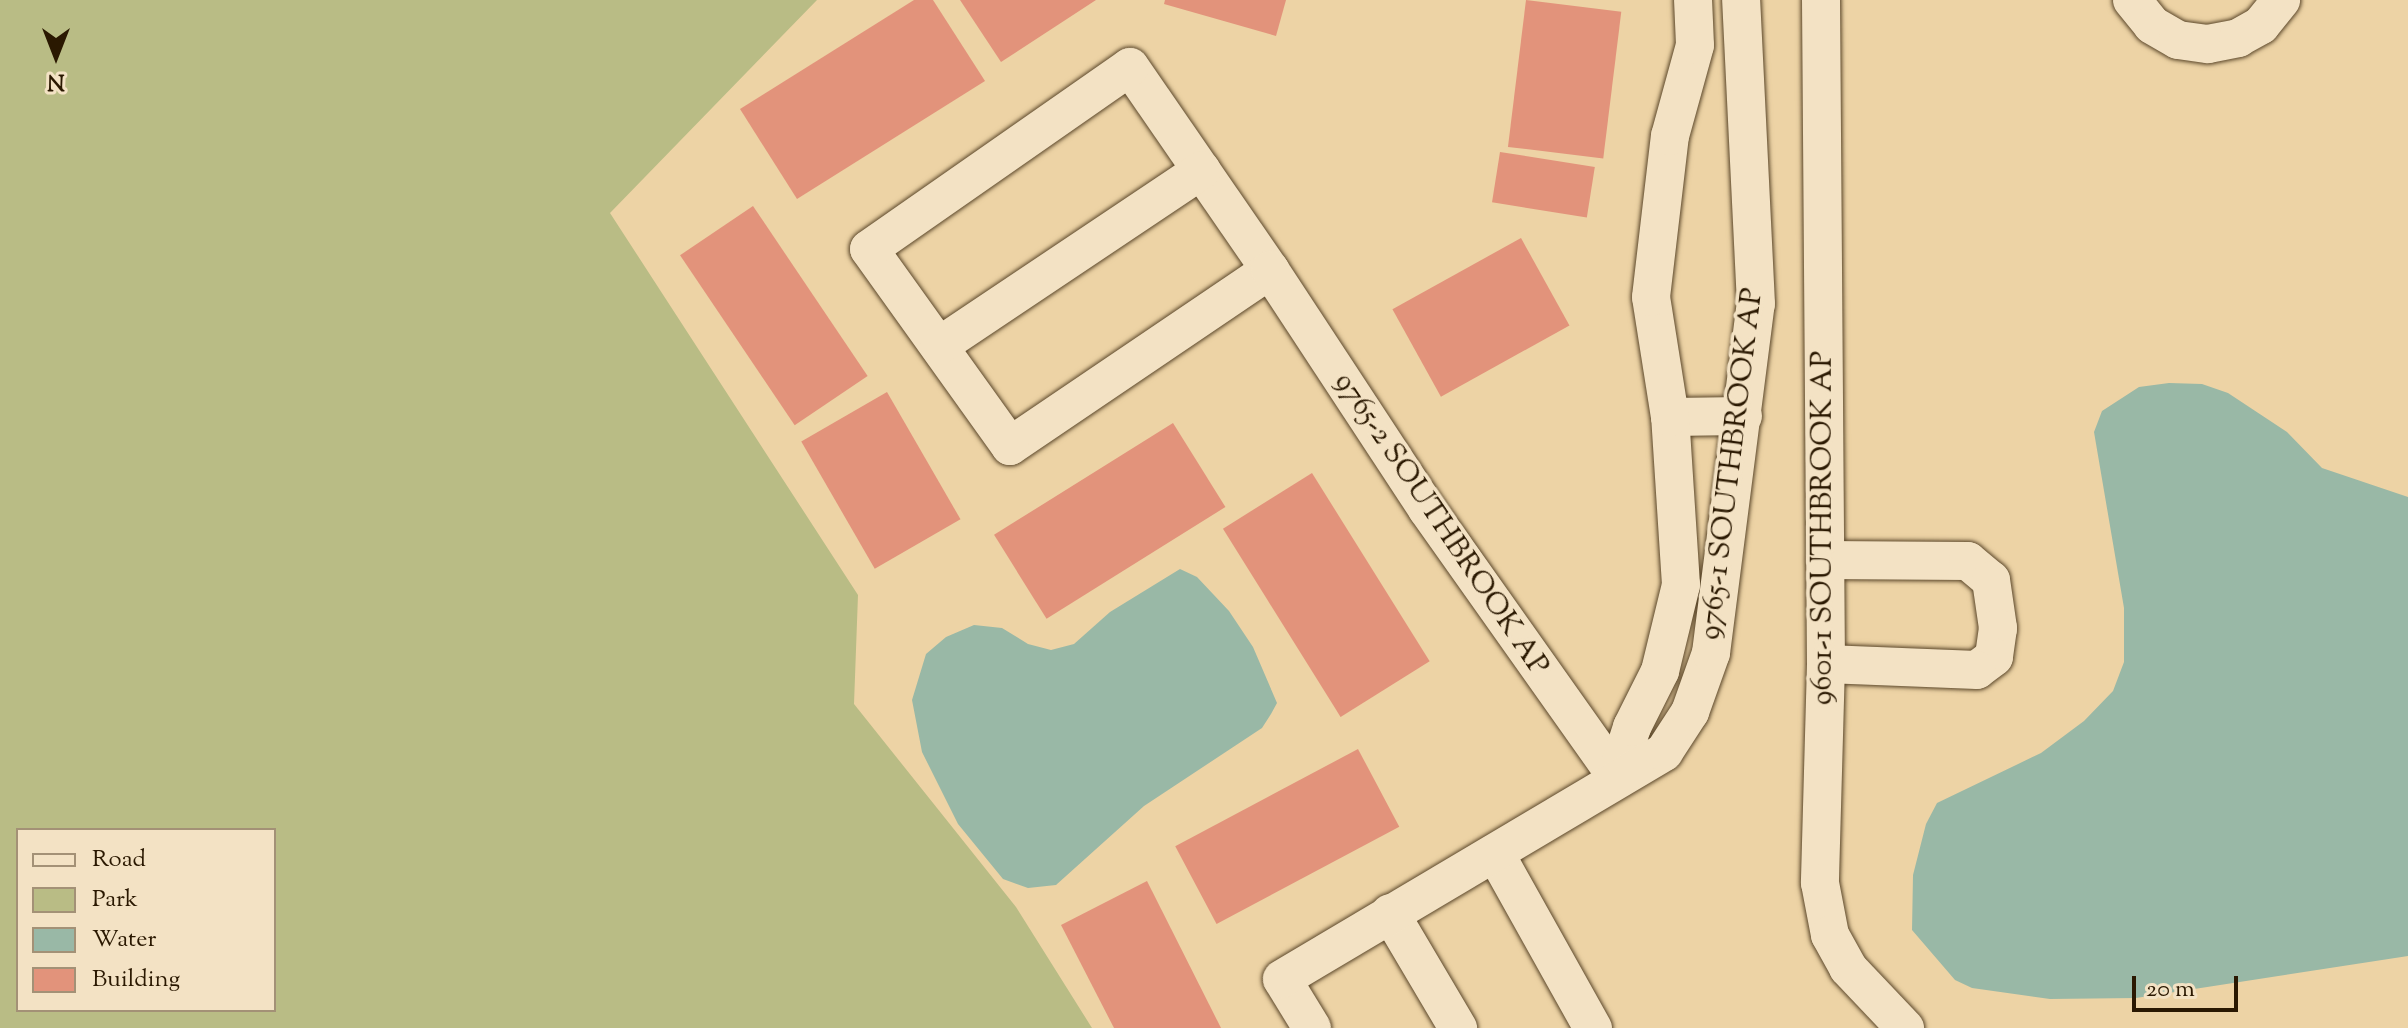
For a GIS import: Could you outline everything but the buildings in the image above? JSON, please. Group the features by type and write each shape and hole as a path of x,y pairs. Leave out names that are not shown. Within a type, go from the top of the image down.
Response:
{"street":[{"path":"1616,776 1632,727 1660,671 1681,585 1670,417 1651,297 1670,136 1695,45 1693,0"},
{"name":"9765-1 SOUTHBROOK AP","path":"1312,1028 1282,979 1495,853 1616,776 1664,752 1690,712 1713,639 1756,304 1741,0"},
{"name":"9601-1 SOUTHBROOK AP","path":"1821,0 1826,664 1820,883 1830,935 1848,968 1905,1028"},
{"path":"2132,0 2152,25 2178,40 2208,44 2238,38 2261,25 2281,0"},
{"name":"9765-2 SOUTHBROOK AP","path":"1270,270 1010,446 869,249 1130,67 1270,270 1427,509 1616,776"},
{"path":"939,346 1202,170"},
{"path":"1670,417 1743,416"},
{"path":"1825,560 1968,561 1991,580 1998,628 1994,657 1977,670 1826,664"},
{"path":"1495,853 1593,1028"},
{"path":"1390,913 1458,1028"}],"green space":[{"path":"0,0 817,0 610,213 858,595 854,704 1016,907 1092,1028 0,1028"}],"water":[{"path":"2169,383 2202,384 2228,393 2287,432 2322,468 2408,497 2408,956 2136,998 2050,999 1972,988 1955,980 1912,930 1913,875 1926,824 1937,803 2041,753 2084,721 2113,691 2124,662 2124,608 2094,432 2102,411 2139,387"},
{"path":"1180,569 1197,577 1229,611 1253,647 1277,703 1271,714 1262,728 1144,806 1056,885 1028,888 1003,879 958,824 922,752 912,700 926,654 946,637 974,625 1002,628 1028,644 1051,650 1074,644 1110,612"}]}
